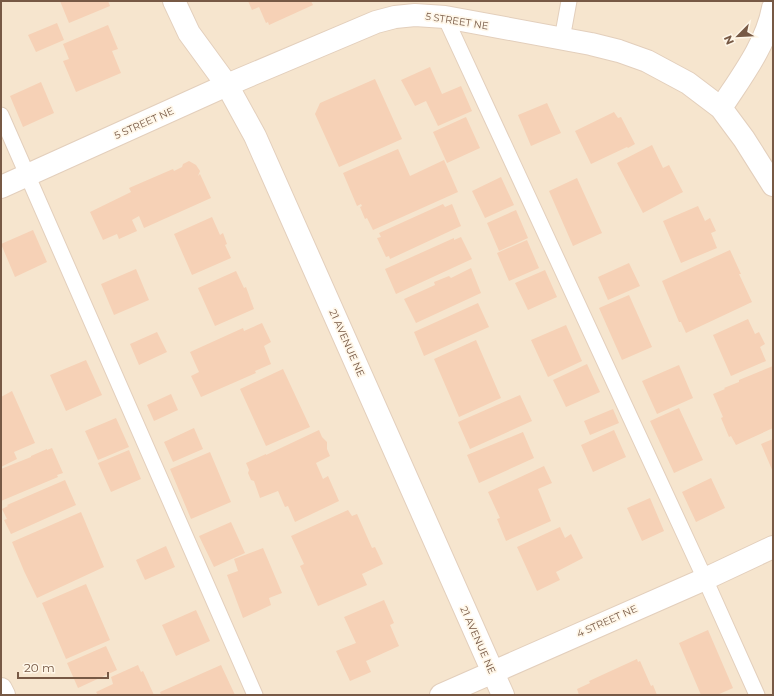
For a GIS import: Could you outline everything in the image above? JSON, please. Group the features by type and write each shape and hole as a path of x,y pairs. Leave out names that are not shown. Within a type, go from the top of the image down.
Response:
{"street":[{"name":"21 AVENUE NE","path":"174,1 189,33 227,85 254,136 503,695"},
{"path":"721,108 753,60 773,8"},
{"name":"5 STREET NE","path":"1,187 227,85 376,22 441,9 562,39 605,47 647,61 688,83 721,108 744,139 773,185"},
{"name":"4 STREET NE","path":"441,695 705,579 773,547"},
{"path":"1,689 4,695"}],"lane":[{"path":"562,39 569,1"},
{"path":"441,9 705,579 756,695"},
{"path":"1,115 255,695"}],"shaded area":[{"path":"1,1 773,1 773,695 1,695"}],"building":[{"path":"60,1 108,1 110,6 69,23"},
{"path":"248,1 311,1 313,5 269,25 268,22 266,23 259,7 252,10"},
{"path":"57,23 64,40 36,52 28,35"},
{"path":"108,25 118,49 112,51 121,73 76,92 63,61 69,59 63,44"},
{"path":"430,67 442,94 461,86 472,111 438,126 426,101 415,106 401,80"},
{"path":"375,79 402,139 339,167 315,114 320,103"},
{"path":"41,82 54,113 23,127 10,96"},
{"path":"547,103 561,133 531,146 518,115"},
{"path":"614,112 618,118 621,117 635,144 591,164 575,131"},
{"path":"466,117 480,148 447,163 433,132"},
{"path":"652,145 663,168 669,165 683,192 643,213 617,163"},
{"path":"398,149 410,176 444,160 458,192 373,230 367,218 365,219 360,207 362,206 361,204 357,206 343,173"},
{"path":"189,161 196,165 200,171 198,176 200,174 211,198 144,228 139,216 132,220 137,231 119,239 117,234 103,240 90,212 131,192 129,188 173,169 174,171"},
{"path":"501,177 514,205 485,218 472,191"},
{"path":"577,178 602,233 573,246 549,191"},
{"path":"443,204 445,207 452,204 461,226 390,259 389,256 386,257 377,238 381,237 379,233"},
{"path":"698,206 705,221 710,218 716,231 711,233 717,248 681,263 663,221"},
{"path":"516,210 528,238 499,251 487,223"},
{"path":"212,217 220,235 223,233 227,244 225,245 231,258 192,275 174,234"},
{"path":"33,230 47,262 15,277 1,244"},
{"path":"461,237 472,259 396,294 385,269 454,238 454,240"},
{"path":"527,240 539,268 509,281 497,253"},
{"path":"730,250 752,302 686,333 681,322 679,322 662,281"},
{"path":"629,263 640,286 608,300 598,277"},
{"path":"471,268 481,293 416,323 404,299 435,285 434,282 449,276 451,278"},
{"path":"136,269 149,300 114,315 101,284"},
{"path":"545,270 557,297 528,310 515,283"},
{"path":"236,271 244,288 246,287 254,309 215,326 198,288"},
{"path":"629,295 652,347 622,360 599,308"},
{"path":"478,303 489,327 424,356 414,332"},
{"path":"748,319 755,334 759,332 765,344 760,347 766,361 731,376 713,335"},
{"path":"262,323 271,342 264,346 271,364 255,371 256,373 201,397 191,376 199,372 190,352 243,328 244,331"},
{"path":"566,325 582,361 548,377 531,340"},
{"path":"157,332 167,352 139,365 130,344"},
{"path":"476,340 501,398 459,417 434,359"},
{"path":"86,360 102,395 66,411 50,375"},
{"path":"587,364 600,392 566,407 553,380"},
{"path":"679,365 693,398 657,414 642,381"},
{"path":"773,366 773,428 736,445 731,436 729,437 721,418 723,417 713,394 739,382 739,380"},
{"path":"283,369 310,427 266,446 240,389"},
{"path":"12,391 35,443 14,452 17,459 1,467 1,397"},
{"path":"171,394 178,410 154,421 147,405"},
{"path":"520,395 532,421 470,449 458,422"},
{"path":"679,408 703,460 674,473 650,421"},
{"path":"613,409 619,423 590,435 584,421"},
{"path":"116,418 129,447 98,460 85,431"},
{"path":"194,428 203,449 173,462 164,442"},
{"path":"319,430 322,437 327,442 327,449 330,456 316,463 323,479 328,476 339,501 295,522 288,506 285,507 278,491 260,498 254,481 251,480 248,473 249,470 246,463"},
{"path":"614,430 626,457 593,472 581,445"},
{"path":"523,432 534,458 479,483 467,455"},
{"path":"773,439 773,472 761,444"},
{"path":"52,448 63,473 57,475 58,477 1,501 1,469"},
{"path":"129,450 141,479 111,492 98,463"},
{"path":"210,452 231,502 191,519 170,469"},
{"path":"544,466 552,483 538,489 551,521 506,541 497,519 500,518 488,492"},
{"path":"711,478 725,508 696,522 682,492"},
{"path":"65,480 76,505 11,534 4,520 7,519 2,509 8,506 7,505"},
{"path":"650,498 664,531 642,541 627,508"},
{"path":"348,510 352,516 357,514 372,548 375,547 383,564 362,574 367,585 318,606 300,566 304,564 291,536"},
{"path":"81,512 104,567 37,598 12,542"},
{"path":"231,522 245,553 214,567 199,536"},
{"path":"560,527 565,538 571,534 583,558 556,572 560,580 537,591 517,547"},
{"path":"166,546 175,567 145,580 136,560"},
{"path":"263,548 282,593 269,598 271,605 243,618 227,575 238,571 234,559"},
{"path":"86,584 110,640 66,659 42,603"},
{"path":"384,600 394,623 390,625 399,646 366,661 371,672 350,681 336,651 356,643 344,617"},
{"path":"196,610 210,641 176,656 162,625"},
{"path":"708,630 733,688 717,695 701,695 679,643"},
{"path":"106,646 117,670 78,688 67,663"},
{"path":"637,659 638,662 640,661 651,686 653,685 657,695 579,695 577,689 590,683 589,681"},
{"path":"138,665 141,672 143,671 154,695 98,695 96,692 113,684 111,677"},
{"path":"221,665 235,695 161,695 160,692"}]}
